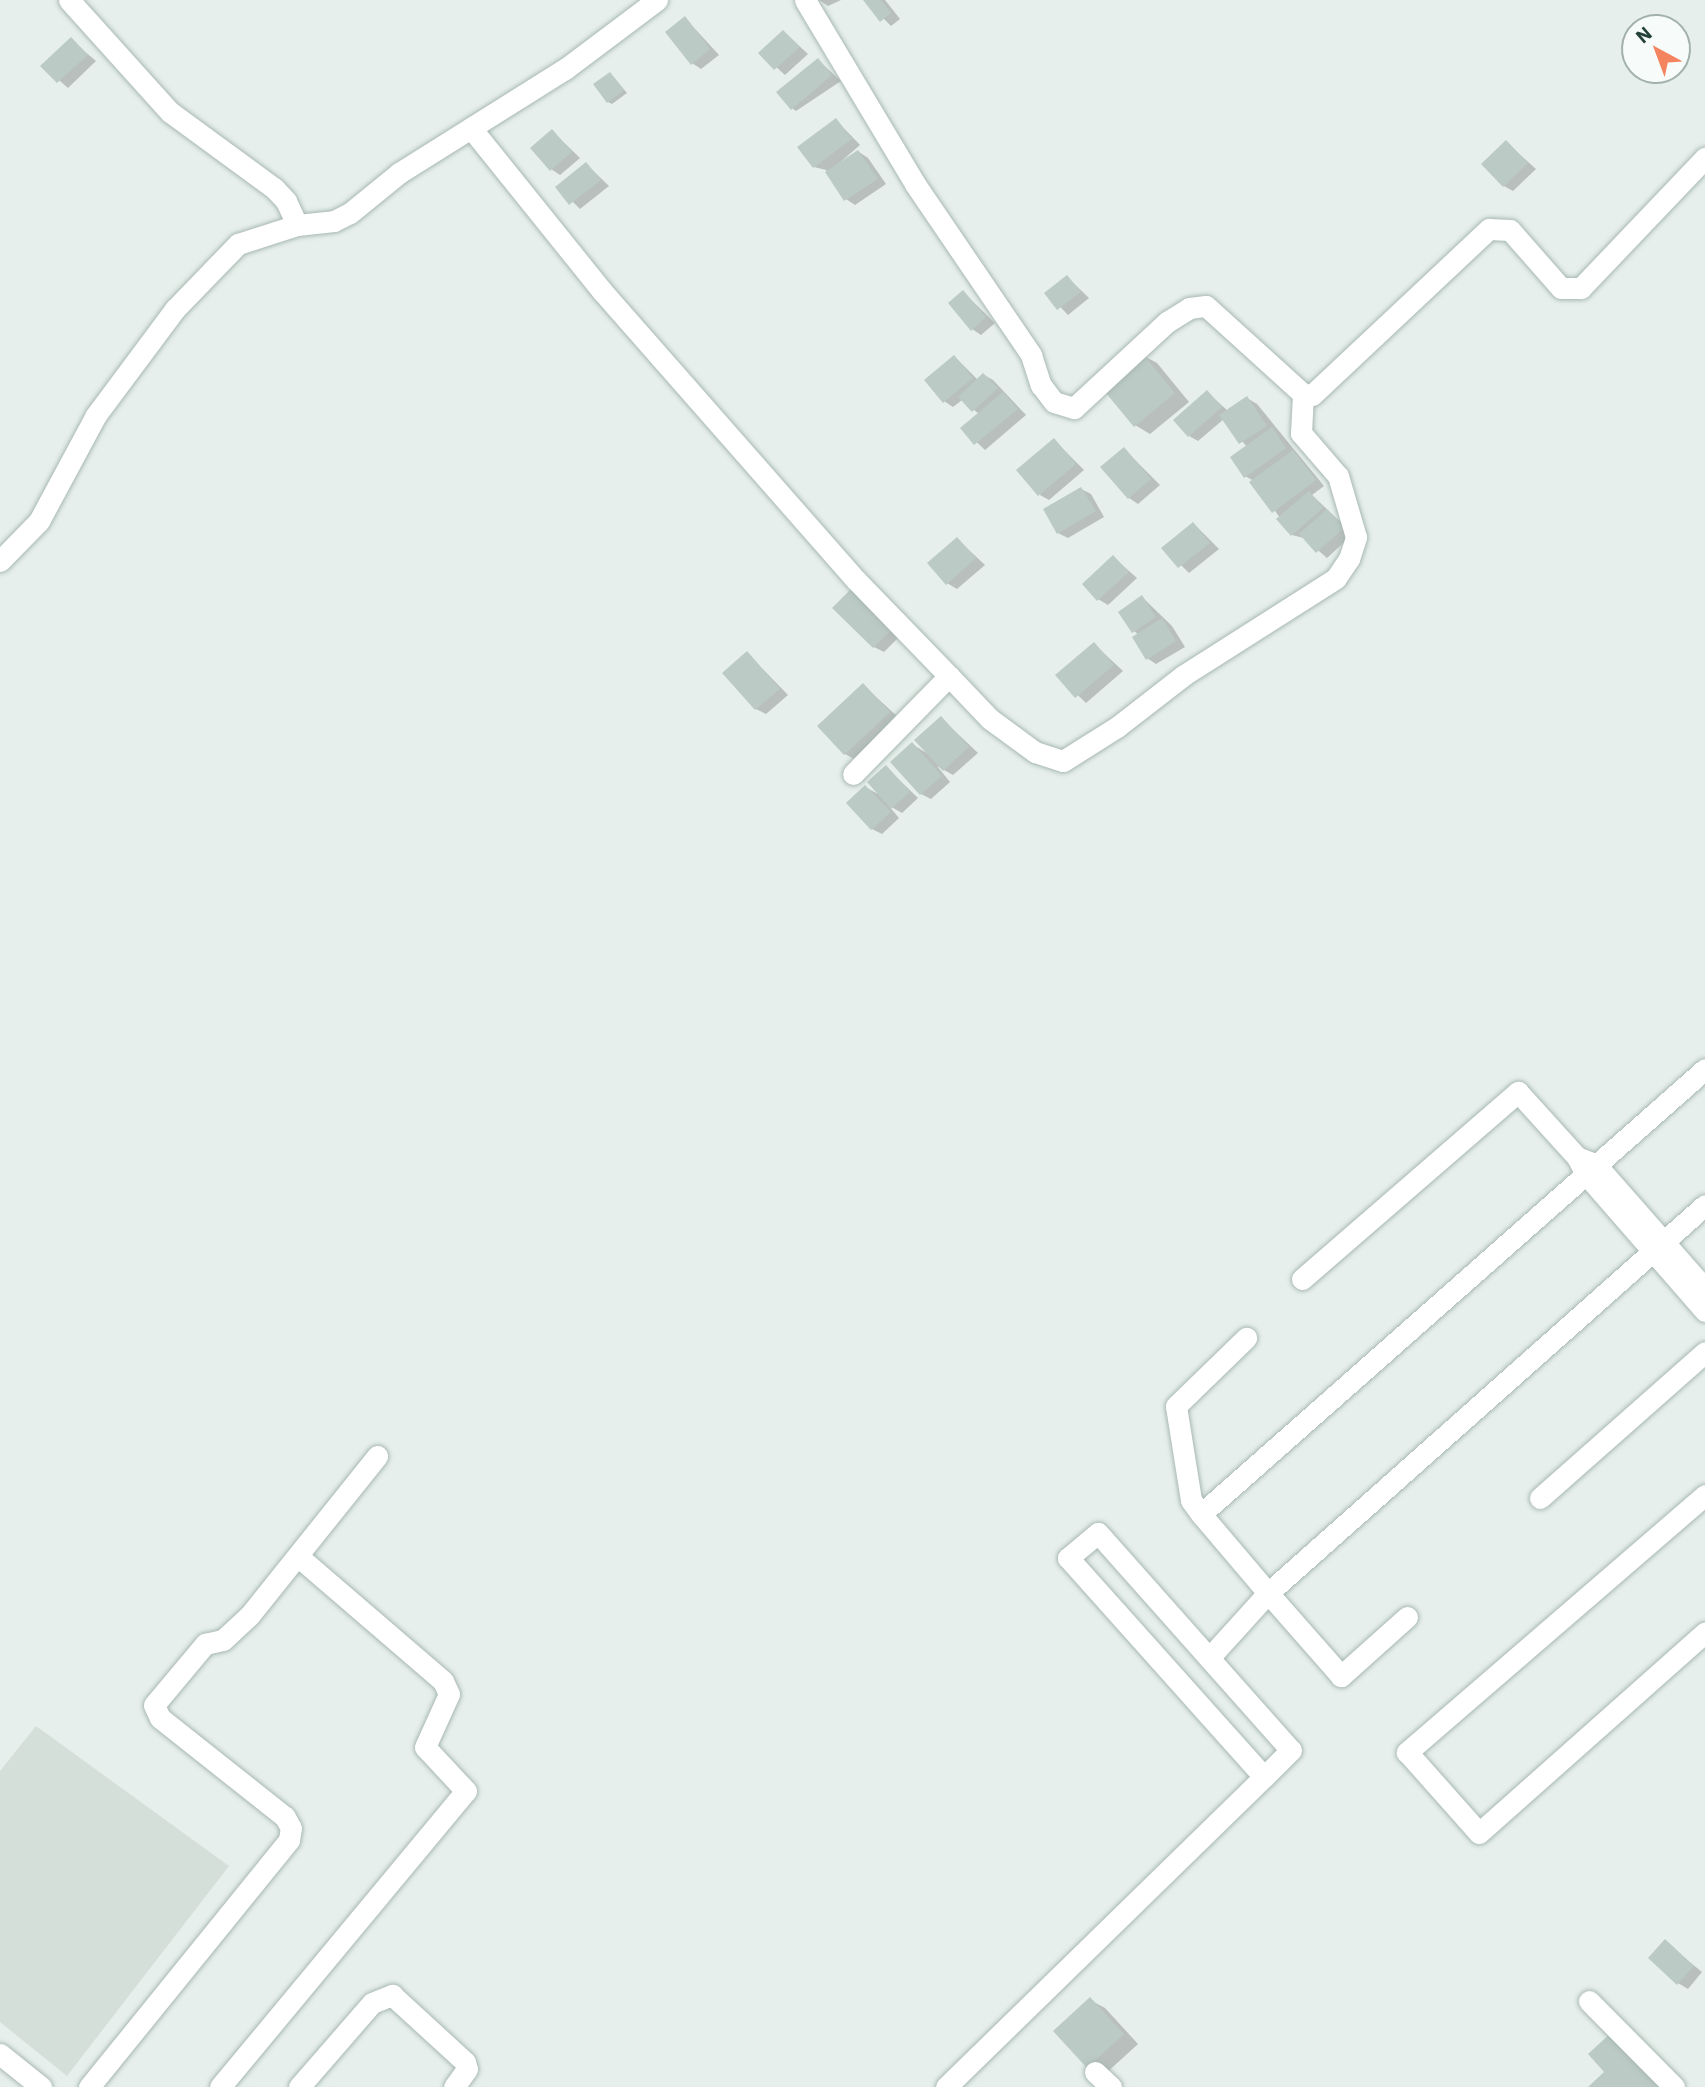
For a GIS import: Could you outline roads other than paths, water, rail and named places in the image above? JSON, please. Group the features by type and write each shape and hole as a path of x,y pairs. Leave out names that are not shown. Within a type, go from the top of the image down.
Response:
{"street":[{"path":"69,0 170,112 274,188 286,201 297,225"},
{"path":"0,561 39,521 96,415 208,271 238,244 297,225 334,221 471,128 565,69 657,0"},
{"path":"805,0 915,184 1031,355 1041,385 1054,402 1074,408 1167,322 1189,308 1206,306 1303,394 1312,395 1489,229 1510,230 1561,288 1581,288 1705,158"},
{"path":"471,128 602,291 856,580 990,719 1024,744 1063,761 1117,727 1184,675 1336,578 1349,559 1356,537 1338,477 1301,433 1303,394"},
{"path":"853,774 949,676"},
{"path":"1201,1514 1586,1164 1705,1069"},
{"path":"1302,1279 1518,1092 1586,1164 1658,1247 1705,1311"},
{"path":"1209,1658 1268,1593 1705,1205"},
{"path":"1658,1247 1705,1290"},
{"path":"1246,1338 1176,1406 1191,1500 1341,1676 1407,1617"},
{"path":"1540,1498 1705,1352"},
{"path":"89,2087 289,1840 291,1828 285,1817 160,1718 154,1705 201,1648 231,1634 300,1558 377,1456"},
{"path":"1705,1495 1407,1752 1479,1833 1705,1632"},
{"path":"946,2087 1264,1777 1291,1750 1098,1533 1068,1559 1264,1777"},
{"path":"220,2087 466,1791 425,1747 449,1694 443,1681 300,1558"},
{"path":"299,2087 372,2003 392,1996 466,2062 467,2069 454,2087"},
{"path":"1589,2001 1674,2087"},
{"path":"0,2054 41,2087"},
{"path":"1095,2072 1111,2087"}]}
